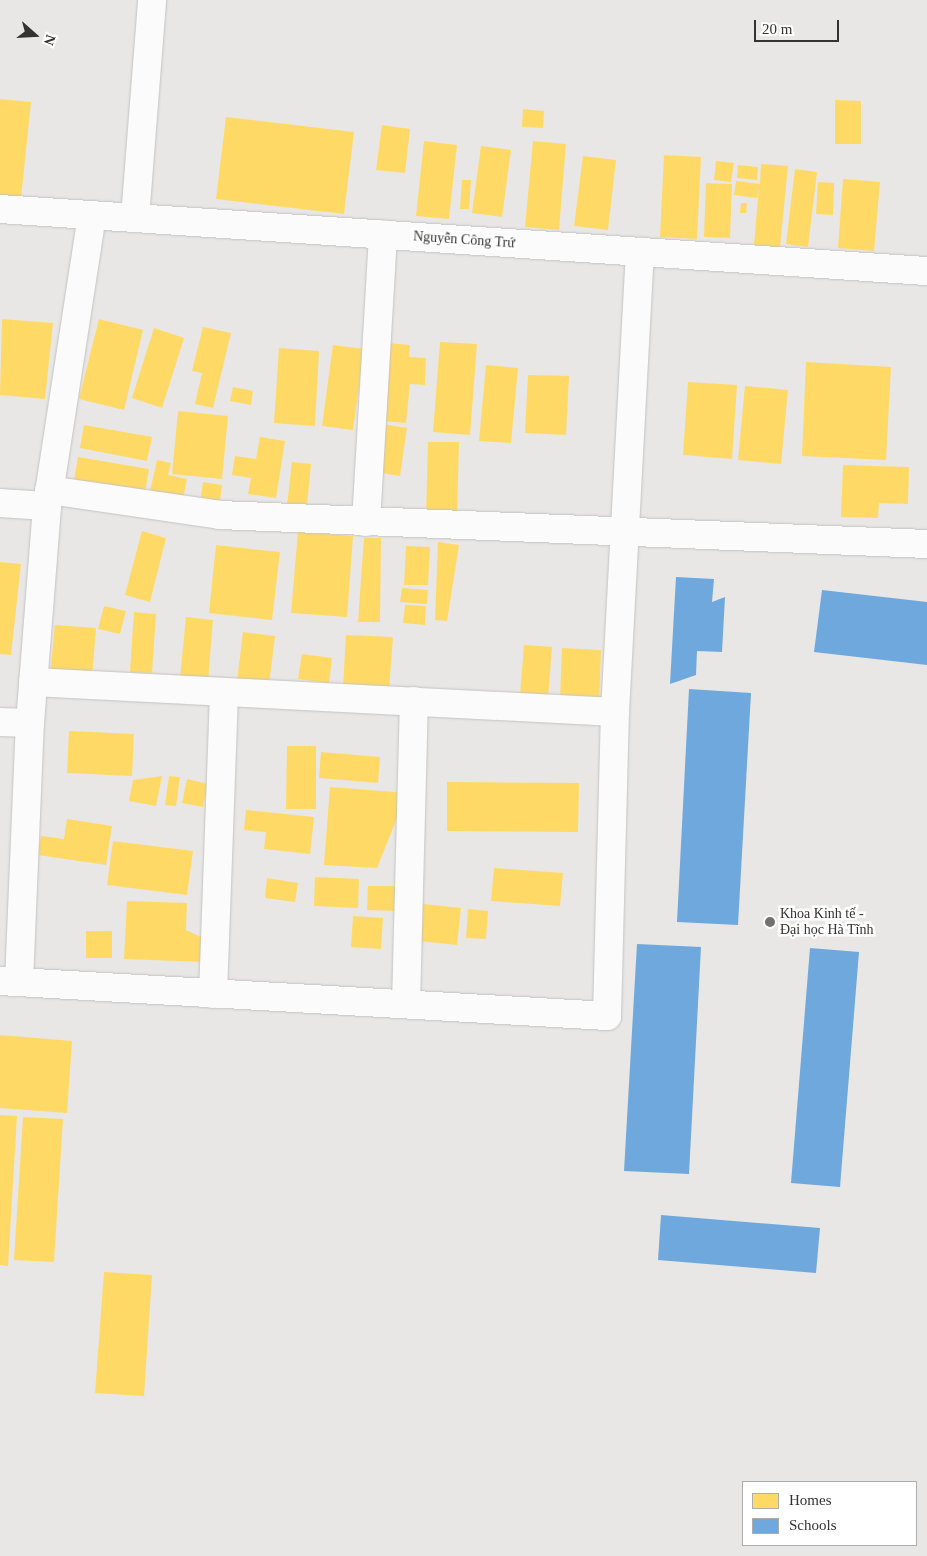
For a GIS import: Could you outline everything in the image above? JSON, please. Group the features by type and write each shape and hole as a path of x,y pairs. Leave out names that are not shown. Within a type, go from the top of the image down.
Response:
{"street":[{"path":"135,218 152,0"},
{"name":"Nguyễn Công Trứ","path":"0,209 927,271"},
{"path":"92,215 48,498 9,982 607,1016 615,712 640,252"},
{"path":"366,522 383,235"},
{"path":"0,503 48,498 220,515 626,534 927,544"},
{"path":"33,682 615,712"},
{"path":"213,994 224,692"},
{"path":"406,1004 414,702"},
{"path":"0,722 30,723"}],"building: Homes":[{"path":"0,99 31,102 21,198 0,196"},
{"path":"835,100 861,101 861,144 835,144"},
{"path":"523,109 544,111 543,128 522,127"},
{"path":"226,117 354,132 344,214 216,199"},
{"path":"382,125 410,129 405,173 376,170"},
{"path":"424,141 457,145 449,219 416,216"},
{"path":"533,141 566,144 559,230 525,227"},
{"path":"481,146 511,150 502,217 472,213"},
{"path":"664,155 701,157 697,239 660,237"},
{"path":"583,156 616,160 608,230 574,226"},
{"path":"716,161 734,163 731,182 714,180"},
{"path":"761,164 788,166 780,247 754,245 759,186 757,198 734,195 736,181 760,184"},
{"path":"738,165 758,167 757,180 737,178"},
{"path":"795,169 817,172 808,247 786,244"},
{"path":"843,179 880,182 874,251 838,248"},
{"path":"462,180 471,180 469,209 460,209"},
{"path":"818,182 834,183 833,215 816,214"},
{"path":"706,183 732,184 730,238 704,237"},
{"path":"741,203 747,203 746,213 740,213"},
{"path":"2,319 53,323 45,399 0,395"},
{"path":"99,319 143,330 124,410 79,399"},
{"path":"203,327 231,333 213,408 195,404 202,373 192,371"},
{"path":"154,328 184,338 162,408 132,398"},
{"path":"440,342 477,344 470,435 433,432"},
{"path":"388,343 410,345 409,357 426,358 425,385 410,384 406,423 382,421"},
{"path":"333,345 364,349 353,430 322,426"},
{"path":"279,348 319,351 315,426 274,423"},
{"path":"806,362 891,367 886,460 802,456"},
{"path":"486,365 518,368 511,443 479,441"},
{"path":"528,375 569,376 566,435 525,433"},
{"path":"688,382 737,385 732,459 683,455"},
{"path":"745,386 788,390 781,464 738,460"},
{"path":"233,387 253,391 251,405 230,401"},
{"path":"178,411 228,416 222,479 172,474"},
{"path":"382,424 407,428 400,476 375,472"},
{"path":"84,425 152,437 147,461 80,448"},
{"path":"260,437 285,441 276,498 248,494 251,478 232,475 235,456 256,459"},
{"path":"428,442 459,442 457,519 426,518"},
{"path":"78,457 149,469 144,499 73,487"},
{"path":"157,460 171,463 168,475 187,479 182,503 149,496"},
{"path":"292,462 311,464 307,507 287,505"},
{"path":"843,465 909,467 908,504 879,503 878,518 841,517"},
{"path":"203,482 222,485 219,507 200,504"},
{"path":"142,531 166,538 150,602 125,595"},
{"path":"298,532 353,536 347,617 291,613"},
{"path":"364,538 381,538 380,622 358,622"},
{"path":"438,542 459,545 447,621 435,620"},
{"path":"216,545 280,552 272,620 209,613"},
{"path":"406,546 430,547 428,585 404,585"},
{"path":"0,562 21,564 11,655 0,654"},
{"path":"402,588 428,590 427,604 400,602"},
{"path":"405,605 426,606 425,625 403,623"},
{"path":"104,606 126,611 120,634 98,629"},
{"path":"134,612 156,614 152,673 130,672"},
{"path":"186,617 213,620 208,681 180,678"},
{"path":"55,625 96,628 91,690 49,686"},
{"path":"243,632 275,636 267,701 235,697"},
{"path":"346,635 393,637 389,690 343,687"},
{"path":"524,645 552,647 548,698 520,696"},
{"path":"562,648 601,650 599,703 560,701"},
{"path":"302,654 332,658 329,683 298,679"},
{"path":"69,731 134,734 132,776 67,773"},
{"path":"287,746 316,746 316,809 286,809"},
{"path":"321,752 380,757 378,783 319,778"},
{"path":"162,776 156,806 129,801 133,780"},
{"path":"169,776 180,777 176,806 165,805"},
{"path":"187,779 208,784 203,807 182,803"},
{"path":"447,782 579,783 578,832 447,831"},
{"path":"330,787 407,793 377,868 324,865"},
{"path":"246,810 314,817 310,854 264,849 266,832 244,830"},
{"path":"67,819 112,826 106,865 38,855 41,836 64,839"},
{"path":"113,841 193,851 187,895 107,885"},
{"path":"494,868 563,873 560,906 491,901"},
{"path":"315,877 359,879 358,908 314,906"},
{"path":"267,878 298,883 295,902 265,898"},
{"path":"368,886 395,886 395,911 367,910"},
{"path":"127,901 187,903 186,930 205,939 204,962 124,959"},
{"path":"414,903 461,908 457,945 410,940"},
{"path":"468,909 488,911 486,939 466,938"},
{"path":"353,916 383,918 381,949 351,947"},
{"path":"86,931 112,931 112,958 86,958"},
{"path":"0,1035 72,1041 67,1113 0,1108"},
{"path":"0,1115 17,1116 8,1266 0,1265"},
{"path":"23,1117 63,1119 54,1262 14,1260"},
{"path":"104,1272 152,1275 144,1396 95,1393"}],"building: Schools":[{"path":"676,577 714,579 712,602 725,597 722,652 697,651 696,675 670,684"},
{"path":"822,590 927,602 927,665 814,652"},
{"path":"689,689 751,693 738,925 677,922"},
{"path":"637,944 701,947 689,1174 624,1171"},
{"path":"810,948 859,952 840,1187 791,1183"},
{"path":"661,1215 820,1228 816,1273 658,1260"}],"place":[{"name":"Khoa Kinh tế - Đại học Hà Tĩnh","path":"770,922"}]}
